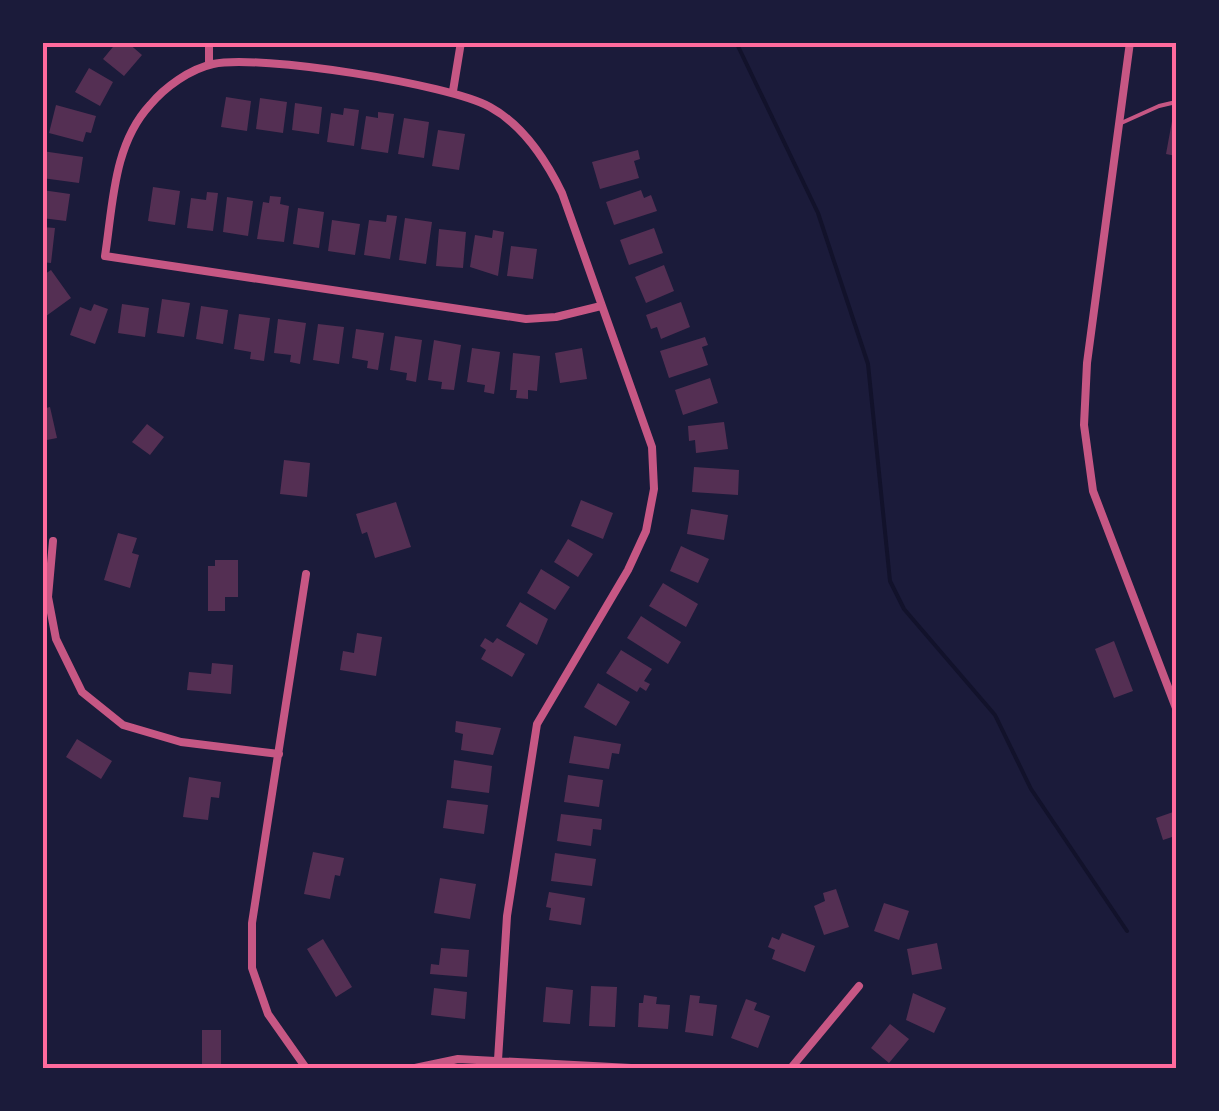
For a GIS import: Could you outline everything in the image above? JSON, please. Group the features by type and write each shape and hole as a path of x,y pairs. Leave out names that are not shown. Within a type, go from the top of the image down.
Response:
{"street":[{"path":"208,42 209,64"},
{"path":"453,91 460,42"},
{"path":"1130,42 1087,363 1084,425 1093,491 1176,708"},
{"path":"498,1060 507,916 537,724 628,570 652,511 652,447 562,193 544,154 492,108 453,91 260,61 209,64 168,87 148,106 122,151 106,256 526,320 556,318 601,306"},
{"path":"54,541 48,597 56,639 82,692 122,725 181,742 278,754"},
{"path":"306,574 252,923 252,968 268,1014 306,1068"},
{"path":"791,1068 859,986"},
{"path":"415,1068 458,1058 631,1068"}],"lane":[{"path":"1138,42 1147,42"},
{"path":"1119,124 1176,102"}],"building":[{"path":"117,42 127,42 142,55 124,76 103,59"},
{"path":"89,68 113,82 100,106 75,92"},
{"path":"226,97 251,101 247,131 221,127"},
{"path":"260,98 287,102 283,133 256,129"},
{"path":"295,103 322,107 319,134 292,130"},
{"path":"56,105 96,116 91,133 86,132 83,142 49,133"},
{"path":"344,108 359,110 354,146 327,142 331,113 343,115"},
{"path":"378,112 394,114 388,153 361,149 366,116 378,118"},
{"path":"404,118 429,122 424,158 398,154"},
{"path":"1172,121 1176,121 1176,156 1166,154"},
{"path":"438,130 465,134 459,170 432,166"},
{"path":"638,150 640,159 634,161 639,178 600,189 592,162"},
{"path":"42,151 83,157 79,183 42,178"},
{"path":"153,187 180,191 175,225 148,221"},
{"path":"42,190 70,194 66,221 42,218"},
{"path":"641,190 644,198 651,195 657,211 614,225 606,202"},
{"path":"207,192 218,193 213,231 187,228 191,198 206,200"},
{"path":"270,196 281,197 280,204 289,206 284,242 257,239 263,202 269,203"},
{"path":"227,197 253,201 248,236 223,232"},
{"path":"298,208 324,212 319,248 293,244"},
{"path":"387,215 397,216 390,259 364,255 369,220 386,222"},
{"path":"405,218 432,222 426,264 399,260"},
{"path":"332,220 360,224 355,255 328,251"},
{"path":"42,227 55,228 51,263 42,262"},
{"path":"654,228 663,253 629,265 620,240"},
{"path":"439,229 466,232 463,268 436,266"},
{"path":"493,230 504,232 498,276 470,267 475,235 492,238"},
{"path":"511,246 537,249 533,279 507,276"},
{"path":"664,265 674,291 646,303 635,277"},
{"path":"51,270 71,298 42,319 42,276"},
{"path":"162,299 190,303 184,337 157,333"},
{"path":"681,302 690,327 661,339 657,327 651,329 646,315"},
{"path":"94,304 108,309 95,344 70,335 80,307 91,311"},
{"path":"122,304 149,308 145,337 118,333"},
{"path":"201,306 228,310 223,344 196,339"},
{"path":"239,314 270,318 264,361 250,359 251,352 234,349"},
{"path":"278,319 306,323 300,364 290,362 291,355 274,353"},
{"path":"318,324 344,327 339,364 313,360"},
{"path":"356,329 384,333 378,370 367,368 368,361 352,358"},
{"path":"395,336 422,340 416,382 406,380 407,373 390,370"},
{"path":"705,337 708,345 702,347 708,365 669,378 660,351"},
{"path":"434,340 461,345 454,390 441,389 442,382 428,380"},
{"path":"472,348 500,352 494,394 484,392 485,385 467,382"},
{"path":"582,348 587,379 560,383 555,353"},
{"path":"513,353 540,356 537,391 528,390 528,399 516,398 517,390 510,390"},
{"path":"710,378 718,403 683,415 675,390"},
{"path":"50,407 57,438 42,441 42,409"},
{"path":"724,422 728,449 696,453 695,440 689,441 688,426"},
{"path":"147,424 164,437 150,455 132,442"},
{"path":"284,460 310,463 307,497 280,494"},
{"path":"694,467 739,470 738,495 692,492"},
{"path":"581,500 613,513 603,539 571,526"},
{"path":"396,502 411,547 375,558 356,514"},
{"path":"691,509 728,515 724,540 687,534"},
{"path":"118,533 137,538 132,553 139,555 130,588 104,580"},
{"path":"568,539 593,554 578,577 554,562"},
{"path":"681,546 709,559 698,583 670,571"},
{"path":"215,560 238,560 238,597 225,597 225,611 208,611 208,566 215,566"},
{"path":"541,569 570,587 555,610 527,593"},
{"path":"663,583 698,604 686,627 649,606"},
{"path":"520,602 548,619 537,645 506,626"},
{"path":"641,616 681,642 668,664 627,638"},
{"path":"357,633 382,637 376,676 340,670 343,651 354,653"},
{"path":"485,638 493,643 497,638 525,654 512,677 481,659 486,650 480,646"},
{"path":"1114,641 1133,691 1114,698 1095,649"},
{"path":"621,650 652,669 644,681 650,684 646,691 640,687 637,692 606,673"},
{"path":"212,663 233,665 231,694 187,690 189,672 211,674"},
{"path":"598,683 630,702 616,726 584,707"},
{"path":"456,721 501,728 493,755 461,750 463,734 455,732"},
{"path":"574,736 621,744 619,754 612,753 609,769 569,763"},
{"path":"77,739 112,761 101,779 66,757"},
{"path":"454,760 492,766 489,793 451,788"},
{"path":"568,775 603,780 599,807 564,802"},
{"path":"189,777 221,782 219,798 211,797 208,820 183,817"},
{"path":"447,800 488,805 484,834 443,828"},
{"path":"1176,811 1176,849 1172,837 1163,840 1156,818"},
{"path":"561,814 602,819 601,830 593,829 591,846 557,841"},
{"path":"313,852 344,858 340,876 335,875 330,899 304,894"},
{"path":"555,853 596,859 592,886 551,881"},
{"path":"440,878 476,884 470,919 434,913"},
{"path":"836,889 849,927 824,935 814,906 825,901 823,893"},
{"path":"549,892 585,898 581,925 549,920"},
{"path":"884,903 909,911 899,940 874,931"},
{"path":"782,933 815,946 805,972 772,959 775,950 768,947 772,937 779,940"},
{"path":"323,939 352,987 336,997 307,949"},
{"path":"937,943 942,969 912,975 907,949"},
{"path":"441,948 469,950 467,977 430,974 431,964 439,965"},
{"path":"591,986 617,987 615,1027 589,1026"},
{"path":"546,987 573,990 570,1024 543,1022"},
{"path":"434,988 467,992 465,1019 431,1015"},
{"path":"913,993 946,1008 934,1033 906,1020"},
{"path":"644,995 657,997 656,1004 670,1005 668,1029 638,1027 639,1003 643,1003"},
{"path":"690,995 700,996 699,1003 717,1005 713,1036 685,1032"},
{"path":"746,999 757,1003 754,1010 770,1016 758,1048 731,1038"},
{"path":"890,1024 909,1039 889,1063 871,1048"},
{"path":"202,1030 221,1030 221,1068 202,1068"}],"waterway":[{"path":"736,42 818,213 868,364 890,581 904,609 995,715 1031,789 1127,931"}]}
